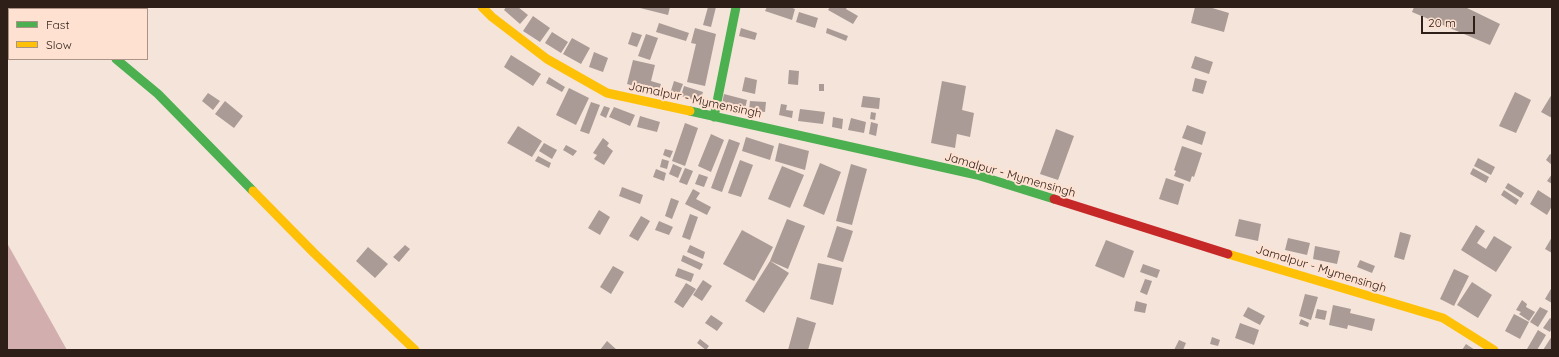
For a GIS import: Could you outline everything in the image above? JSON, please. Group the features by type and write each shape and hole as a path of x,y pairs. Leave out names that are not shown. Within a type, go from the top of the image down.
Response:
{"main road":[{"name":"Jamalpur - Mymensingh","path":"482,7 492,17 547,59 607,93 977,175 1232,255 1442,318 1494,350"},
{"path":"714,117 736,7"},
{"path":"117,60 158,94 314,253 415,350"}],"shaded area":[{"path":"7,243 67,350 7,350"}],"building":[{"path":"506,7 518,7 528,15 520,24 504,10"},
{"path":"636,7 670,7 668,15"},
{"path":"708,7 716,7 711,27 703,25"},
{"path":"767,7 790,7 795,9 792,20 765,11"},
{"path":"830,7 847,7 846,9 858,16 853,24 828,10"},
{"path":"1195,7 1209,7 1229,13 1224,32 1191,23"},
{"path":"1414,7 1465,7 1500,24 1490,45 1412,12"},
{"path":"799,12 818,18 815,28 796,22"},
{"path":"533,16 550,28 540,42 523,31"},
{"path":"659,23 689,33 686,41 656,32"},
{"path":"695,28 716,34 705,86 687,82 696,44 691,43"},
{"path":"741,28 757,33 755,40 739,36"},
{"path":"827,28 848,36 846,41 826,33"},
{"path":"552,32 568,42 561,53 545,43"},
{"path":"632,32 642,35 637,47 628,44"},
{"path":"646,34 658,38 650,60 638,56"},
{"path":"572,38 590,48 581,64 563,54"},
{"path":"594,52 608,58 603,72 589,67"},
{"path":"511,55 541,74 533,86 504,67"},
{"path":"1195,56 1213,62 1209,74 1191,68"},
{"path":"633,60 655,65 651,81 661,84 658,93 627,84"},
{"path":"789,70 799,71 798,85 788,84"},
{"path":"549,77 565,87 562,92 546,83"},
{"path":"745,77 757,80 755,94 742,91"},
{"path":"1195,78 1207,81 1203,94 1192,91"},
{"path":"674,81 683,84 678,97 670,94"},
{"path":"942,81 966,86 962,110 974,113 970,137 957,134 955,148 931,143"},
{"path":"819,84 824,84 824,91 819,91"},
{"path":"684,86 703,92 700,102 681,96"},
{"path":"569,88 589,98 576,125 556,115"},
{"path":"1515,92 1531,100 1516,133 1499,126"},
{"path":"208,93 220,101 213,110 202,101"},
{"path":"724,94 747,100 745,109 722,104"},
{"path":"1552,94 1552,118 1541,112"},
{"path":"863,96 880,98 879,109 861,107"},
{"path":"225,101 243,116 234,128 215,114"},
{"path":"750,101 766,102 765,112 749,111"},
{"path":"591,102 600,105 589,134 580,131"},
{"path":"781,104 787,105 786,110 793,111 792,118 779,115"},
{"path":"604,106 610,108 606,118 600,115"},
{"path":"614,107 635,115 630,126 609,117"},
{"path":"800,109 825,112 823,124 798,121"},
{"path":"871,112 876,113 875,120 870,119"},
{"path":"640,116 660,122 657,132 637,127"},
{"path":"833,117 843,119 842,129 832,127"},
{"path":"851,118 866,122 864,133 848,130"},
{"path":"871,122 878,124 876,136 869,134"},
{"path":"685,123 698,128 685,166 672,161"},
{"path":"1187,125 1206,132 1202,145 1182,138"},
{"path":"518,126 542,141 532,157 507,143"},
{"path":"1056,129 1074,136 1058,180 1040,174"},
{"path":"711,134 724,140 711,172 698,166"},
{"path":"746,137 774,146 770,160 742,151"},
{"path":"603,138 609,143 607,146 613,151 604,165 594,159 597,155 593,153"},
{"path":"729,139 740,143 722,192 711,188"},
{"path":"544,143 557,150 552,159 539,151"},
{"path":"779,143 809,151 805,170 775,161"},
{"path":"566,145 577,151 573,156 563,150"},
{"path":"1182,146 1202,153 1194,177 1192,176 1190,182 1174,176 1176,171 1174,170"},
{"path":"665,149 673,151 670,158 663,155"},
{"path":"1550,154 1552,155 1552,165 1546,160"},
{"path":"538,156 551,163 549,168 535,161"},
{"path":"1478,158 1495,167 1491,175 1474,166"},
{"path":"662,159 669,161 667,169 660,167"},
{"path":"740,160 753,165 741,197 728,193"},
{"path":"820,163 841,172 824,215 803,206"},
{"path":"673,164 682,168 678,178 669,174"},
{"path":"851,164 867,169 852,225 836,221"},
{"path":"782,166 804,175 790,208 768,199"},
{"path":"685,168 693,171 687,185 679,182"},
{"path":"1473,168 1489,177 1486,183 1470,174"},
{"path":"656,169 666,173 664,181 653,177"},
{"path":"699,174 708,177 704,187 695,184"},
{"path":"1552,174 1552,184 1547,181"},
{"path":"1166,178 1184,184 1178,205 1159,199"},
{"path":"1508,183 1524,193 1521,198 1505,188"},
{"path":"622,187 643,195 640,204 619,196"},
{"path":"693,189 700,193 696,199 711,207 707,215 685,204"},
{"path":"1504,190 1519,200 1516,205 1501,195"},
{"path":"1538,190 1552,199 1552,206 1547,215 1530,204"},
{"path":"671,198 679,201 672,219 665,216"},
{"path":"599,210 610,217 600,235 588,228"},
{"path":"690,214 698,217 690,240 682,237"},
{"path":"641,216 650,221 638,241 629,236"},
{"path":"787,219 805,226 788,269 770,261"},
{"path":"1239,219 1261,224 1258,241 1235,236"},
{"path":"659,221 673,227 669,235 655,230"},
{"path":"1476,225 1485,231 1477,243 1486,249 1494,236 1512,247 1496,272 1461,250"},
{"path":"837,226 853,231 843,262 827,257"},
{"path":"742,230 773,247 754,281 723,264"},
{"path":"1400,232 1411,235 1404,260 1394,257"},
{"path":"1552,237 1552,253 1545,249"},
{"path":"1288,238 1310,243 1307,255 1285,250"},
{"path":"1106,240 1134,251 1124,278 1095,266"},
{"path":"405,245 410,249 399,262 393,257"},
{"path":"690,245 705,252 703,259 687,252"},
{"path":"1315,246 1340,251 1337,264 1313,259"},
{"path":"368,247 388,264 375,278 356,261"},
{"path":"683,255 703,264 700,270 681,261"},
{"path":"1360,260 1375,266 1372,273 1357,267"},
{"path":"770,261 789,273 764,313 745,301"},
{"path":"818,263 842,268 833,305 810,299"},
{"path":"1143,264 1160,270 1157,278 1140,272"},
{"path":"613,266 624,272 611,294 600,287"},
{"path":"678,268 694,274 691,282 675,276"},
{"path":"1454,269 1469,276 1454,306 1440,299"},
{"path":"1145,279 1152,281 1147,295 1140,292"},
{"path":"703,280 712,286 702,301 693,295"},
{"path":"1472,282 1492,295 1478,318 1457,305"},
{"path":"686,283 696,289 683,308 674,302"},
{"path":"1552,287 1552,303 1545,299"},
{"path":"1305,294 1318,297 1311,320 1299,316"},
{"path":"1522,300 1527,304 1526,307 1535,312 1529,321 1519,314 1521,312 1516,310"},
{"path":"1136,301 1147,304 1145,313 1134,311"},
{"path":"1333,305 1351,309 1350,313 1375,319 1372,331 1348,325 1347,329 1329,325"},
{"path":"1248,307 1265,316 1260,325 1243,316"},
{"path":"1540,307 1548,311 1538,327 1530,322"},
{"path":"1317,309 1327,311 1325,320 1315,318"},
{"path":"1514,314 1529,322 1520,339 1505,331"},
{"path":"711,315 723,323 717,331 705,323"},
{"path":"797,317 816,323 808,350 788,350"},
{"path":"1550,318 1552,319 1552,328 1550,332 1543,328"},
{"path":"1301,319 1309,323 1308,327 1299,324"},
{"path":"1240,323 1259,330 1254,345 1235,338"},
{"path":"1538,330 1546,335 1537,350 1527,349"},
{"path":"1552,336 1552,350 1543,350"},
{"path":"1212,337 1220,340 1218,346 1210,344"},
{"path":"700,339 709,346 706,350 697,343"},
{"path":"1179,340 1186,343 1183,350 1174,350"},
{"path":"607,341 617,350 600,350"},
{"path":"1466,344 1475,350 1462,350"}],"traffic: fast":[{"path":"714,117 736,7"},
{"path":"117,60 158,94 253,191"},
{"path":"690,111 977,175 1054,199"}],"traffic: slow":[{"path":"482,7 492,17 547,59 607,93 690,111"},
{"path":"253,191 314,253 415,350"},
{"path":"1228,254 1443,318 1494,350"}],"traffic: jam":[{"path":"1054,199 1228,254"}]}
